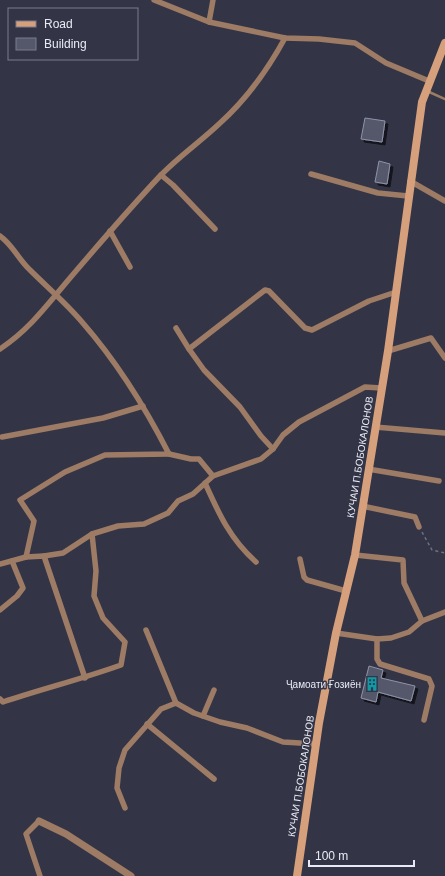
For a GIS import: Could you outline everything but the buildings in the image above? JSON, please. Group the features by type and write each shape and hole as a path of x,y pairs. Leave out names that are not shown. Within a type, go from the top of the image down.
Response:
{"main road":[{"name":"КУЧАИ П.БОБОКАЛОНОВ","path":"297,876 316,744 336,633 355,555 388,351 410,181 425,91 445,43"}],"street":[{"path":"154,0 209,22 285,38 319,39 355,44 386,63 429,81"},
{"path":"209,22 213,0"},
{"path":"0,349 18,337 43,313 56,295 110,231 161,175 220,123 245,98 271,64 285,38"},
{"path":"311,174 378,193 408,196"},
{"path":"161,175 173,185 215,229"},
{"path":"410,181 445,201"},
{"path":"110,231 130,267"},
{"path":"0,236 10,243 28,268 82,322 128,380 169,454"},
{"path":"189,349 265,290 269,291 305,328 312,330 369,301 396,292"},
{"path":"176,328 204,370 240,407 261,436 273,449"},
{"path":"388,351 431,338 445,358"},
{"path":"0,564 26,557 63,553 92,534 118,526 144,524 168,513 178,501 193,494 213,476 261,459 273,449 283,435 299,422 365,387 381,388"},
{"path":"2,437 103,418 143,406"},
{"path":"375,427 445,432"},
{"path":"26,557 34,521 20,500 65,472 105,455 169,454 191,459 199,459 213,476"},
{"path":"368,469 439,481"},
{"path":"205,483 218,512 232,537 256,562"},
{"path":"362,506 415,517 419,527"},
{"path":"0,699 3,702 50,686 86,678 121,665 125,642 103,618 94,596 96,571 92,534"},
{"path":"355,555 402,560 404,583 422,621"},
{"path":"44,556 86,678"},
{"path":"300,559 304,577 307,580 346,591"},
{"path":"0,610 17,596 23,588 12,561"},
{"path":"336,633 377,638 391,638 408,632 422,621 445,612"},
{"path":"146,630 176,703 220,722 247,728 283,742 316,744"},
{"path":"377,638 376,659 380,664 428,679 432,686 424,720"},
{"path":"204,716 214,690"},
{"path":"125,808 118,788 119,768 125,750 161,709 176,703"},
{"path":"147,724 214,779"},
{"path":"40,876 26,834 39,820 66,834 131,876"}],"lane":[{"path":"425,91 445,99"}],"path":[{"path":"419,527 432,550 445,553"}],"place":[{"name":"Ҷамоати Ғозиён","path":"372,684"}]}
